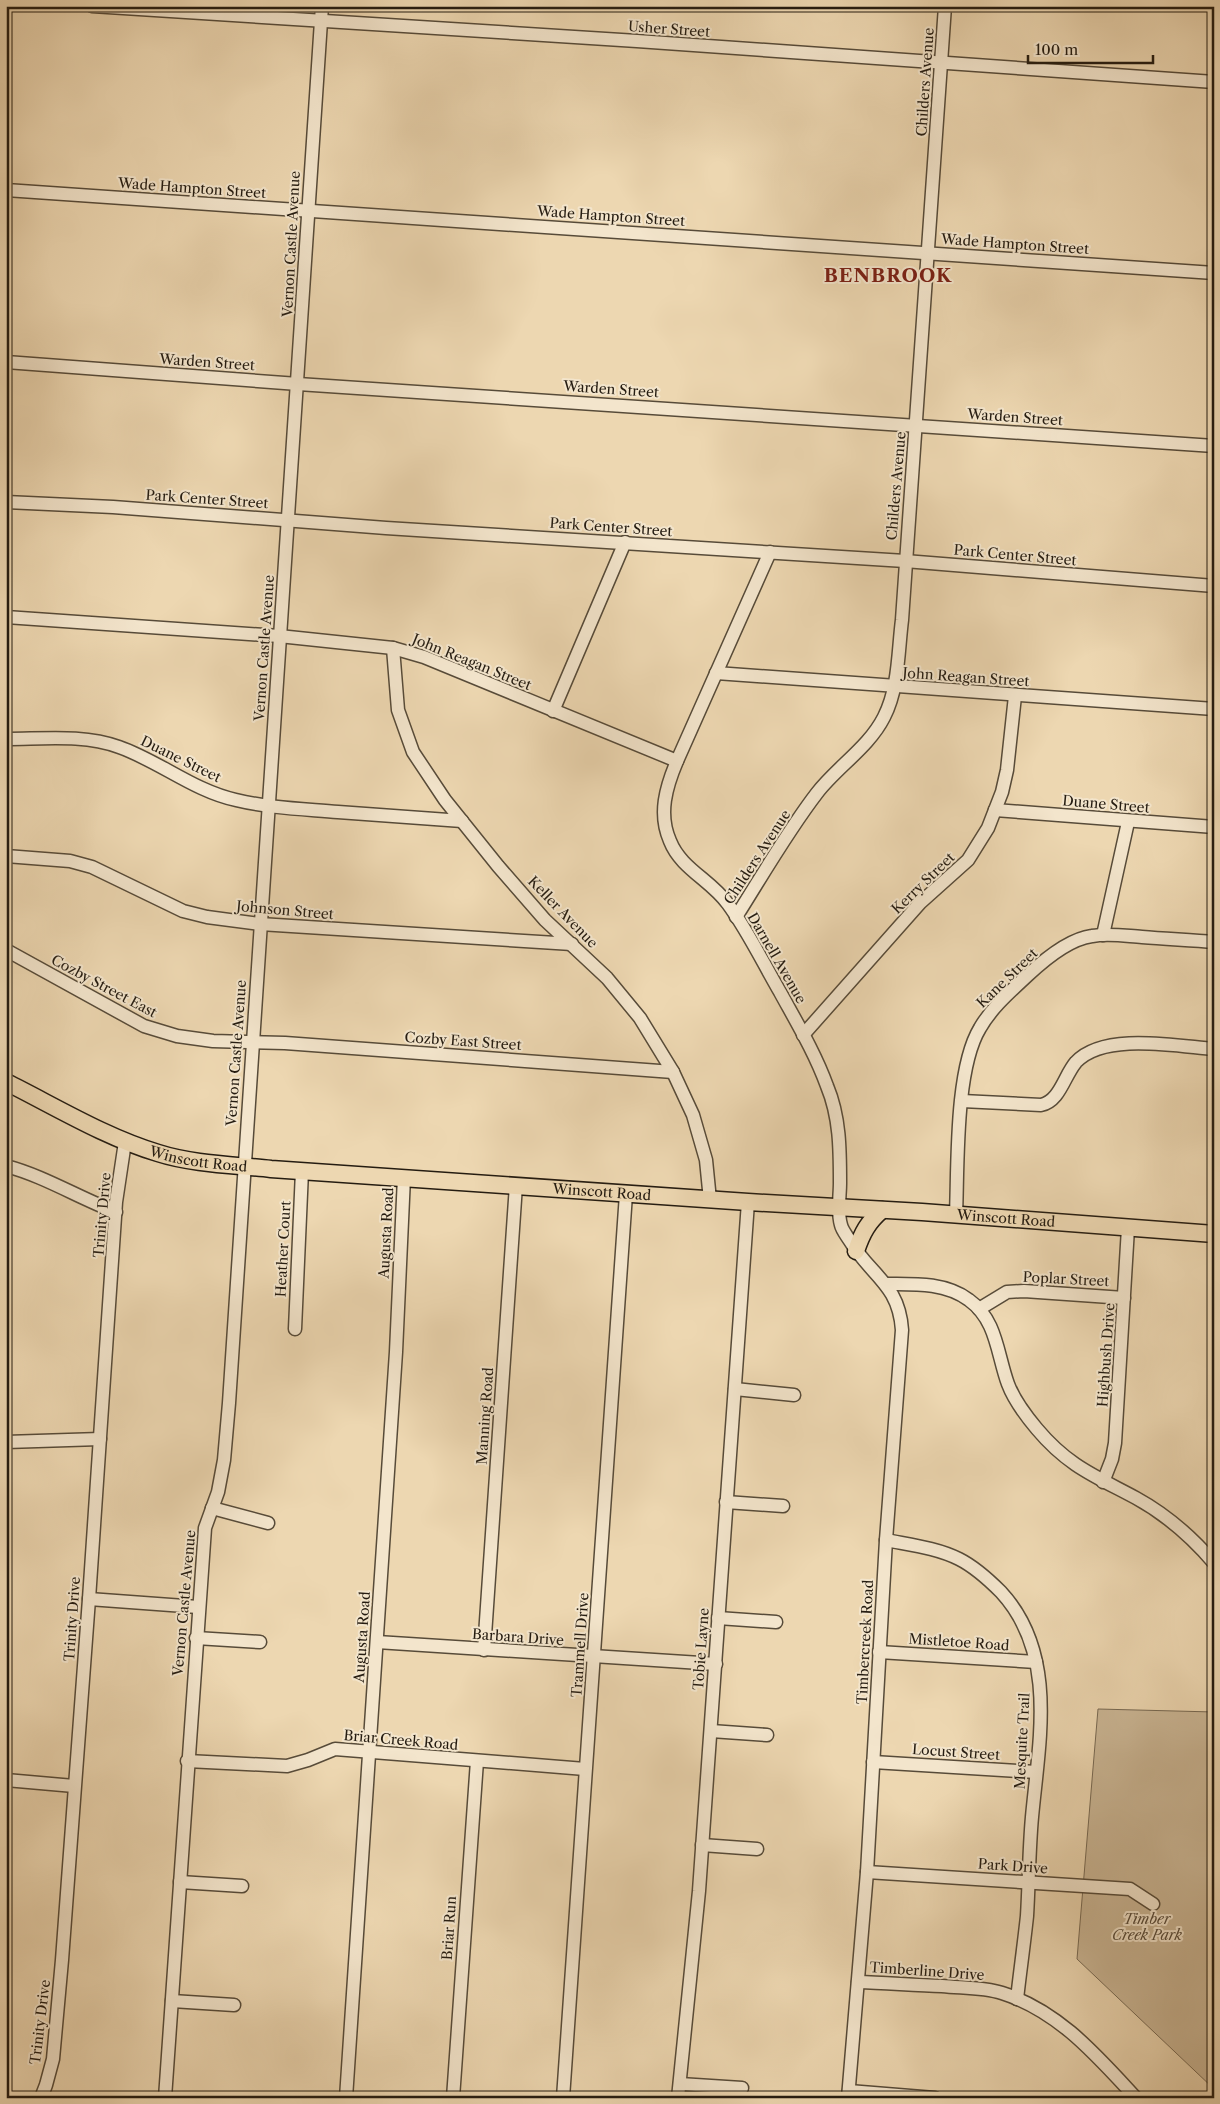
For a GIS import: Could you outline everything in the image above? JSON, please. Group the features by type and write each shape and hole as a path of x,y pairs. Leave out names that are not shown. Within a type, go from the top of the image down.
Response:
{"main road":[{"name":"Winscott Road","path":"6,1082 125,1142 160,1154 244,1166 1214,1234"},
{"path":"856,1251 868,1222 882,1210"}],"street":[{"name":"Usher Street","path":"92,6 637,41 1214,82"},
{"name":"Vernon Castle Avenue","path":"165,2098 204,1528 218,1492 224,1460 322,6"},
{"name":"Childers Avenue","path":"736,917 784,840 817,793 877,729 888,708 894,687 902,620 945,6"},
{"name":"Wade Hampton Street","path":"6,190 1214,273"},
{"name":"Warden Street","path":"6,362 298,384 1214,446"},
{"name":"Park Center Street","path":"6,502 56,503 288,519 386,528 905,561 1214,586"},
{"path":"553,711 625,542"},
{"name":"Darnell Avenue","path":"770,552 668,784 664,804 665,827 677,855 690,870 708,882 728,904 762,960 803,1035 828,1087 839,1131 840,1207"},
{"name":"John Reagan Street","path":"6,617 279,636 393,648 424,657 677,761"},
{"name":"Keller Avenue","path":"393,648 396,699 407,738 425,771 462,821 528,900 607,978 640,1018 673,1072 701,1138 706,1160 710,1200"},
{"name":"John Reagan Street","path":"716,673 1214,709"},
{"name":"Kerry Street","path":"803,1035 920,903 968,860 988,828 1007,770 1015,696"},
{"name":"Duane Street","path":"6,738 76,739 118,746 143,756 202,788 234,800 268,806 462,821"},
{"name":"Duane Street","path":"995,810 1214,828"},
{"path":"1103,935 1128,822"},
{"name":"Johnson Street","path":"6,856 70,861 92,867 183,911 260,924 572,944"},
{"name":"Kane Street","path":"956,1215 964,1074 971,1047 986,1017 1036,967 1055,953 1080,939 1103,935 1214,942"},
{"name":"Cozby Street East","path":"6,950 144,1026 160,1032 213,1041 251,1042"},
{"name":"Cozby East Street","path":"251,1042 673,1072"},
{"path":"962,1101 1048,1104 1054,1099 1066,1075 1077,1061 1107,1045 1154,1045 1214,1049"},
{"name":"Trinity Drive","path":"41,2098 53,2059 62,1960 90,1599 116,1212 125,1142"},
{"path":"6,1166 22,1170 116,1212"},
{"name":"Heather Court","path":"294,1329 302,1171"},
{"name":"Augusta Road","path":"346,2098 396,1352 404,1177"},
{"name":"Manning Road","path":"484,1650 516,1185"},
{"name":"Trammell Drive","path":"563,2098 626,1194"},
{"name":"Tobie Layne","path":"678,2098 711,1731 748,1202"},
{"name":"Timbercreek Road","path":"840,1207 841,1225 856,1251 895,1297 901,1314 902,1330 886,1540 867,1872 849,2094"},
{"name":"Highbush Drive","path":"1103,1482 1112,1459 1115,1443 1128,1228"},
{"path":"885,1284 919,1284 943,1288 957,1293 979,1308 992,1328 1009,1386 1021,1408 1048,1442 1068,1460 1103,1482 1137,1498 1172,1521 1192,1538 1214,1563"},
{"name":"Poplar Street","path":"979,1308 1008,1292 1024,1291 1124,1298"},
{"path":"735,1389 794,1395"},
{"path":"6,1442 100,1439"},
{"path":"726,1502 783,1506"},
{"path":"212,1508 268,1522"},
{"name":"Mesquite Trail","path":"886,1540 946,1554 972,1567 994,1585 1013,1606 1030,1638 1041,1694 1041,1716 1027,1916 1017,1999"},
{"path":"90,1599 198,1607"},
{"path":"718,1618 776,1622"},
{"path":"196,1638 260,1642"},
{"name":"Barbara Drive","path":"377,1642 716,1664"},
{"name":"Mistletoe Road","path":"879,1652 1036,1662"},
{"path":"711,1731 767,1735"},
{"name":"Briar Creek Road","path":"187,1761 287,1766 335,1749 585,1769"},
{"name":"Briar Run","path":"453,2098 477,1761"},
{"name":"Locust Street","path":"873,1762 1036,1772"},
{"path":"6,1780 74,1786"},
{"path":"702,1845 757,1849"},
{"name":"Park Drive","path":"867,1872 1130,1889 1153,1904"},
{"path":"180,1882 242,1886"},
{"name":"Timberline Drive","path":"858,1982 975,1988 1017,1999 1042,2011 1074,2034 1136,2098"},
{"path":"172,2001 234,2005"},
{"path":"680,2084 742,2088"},
{"path":"849,2094 935,2098"}],"green space":[{"name":"Timber Creek Park","path":"1098,1709 1214,1712 1214,2089 1077,1959"}],"district":[{"name":"BENBROOK","path":"888,275"}]}
